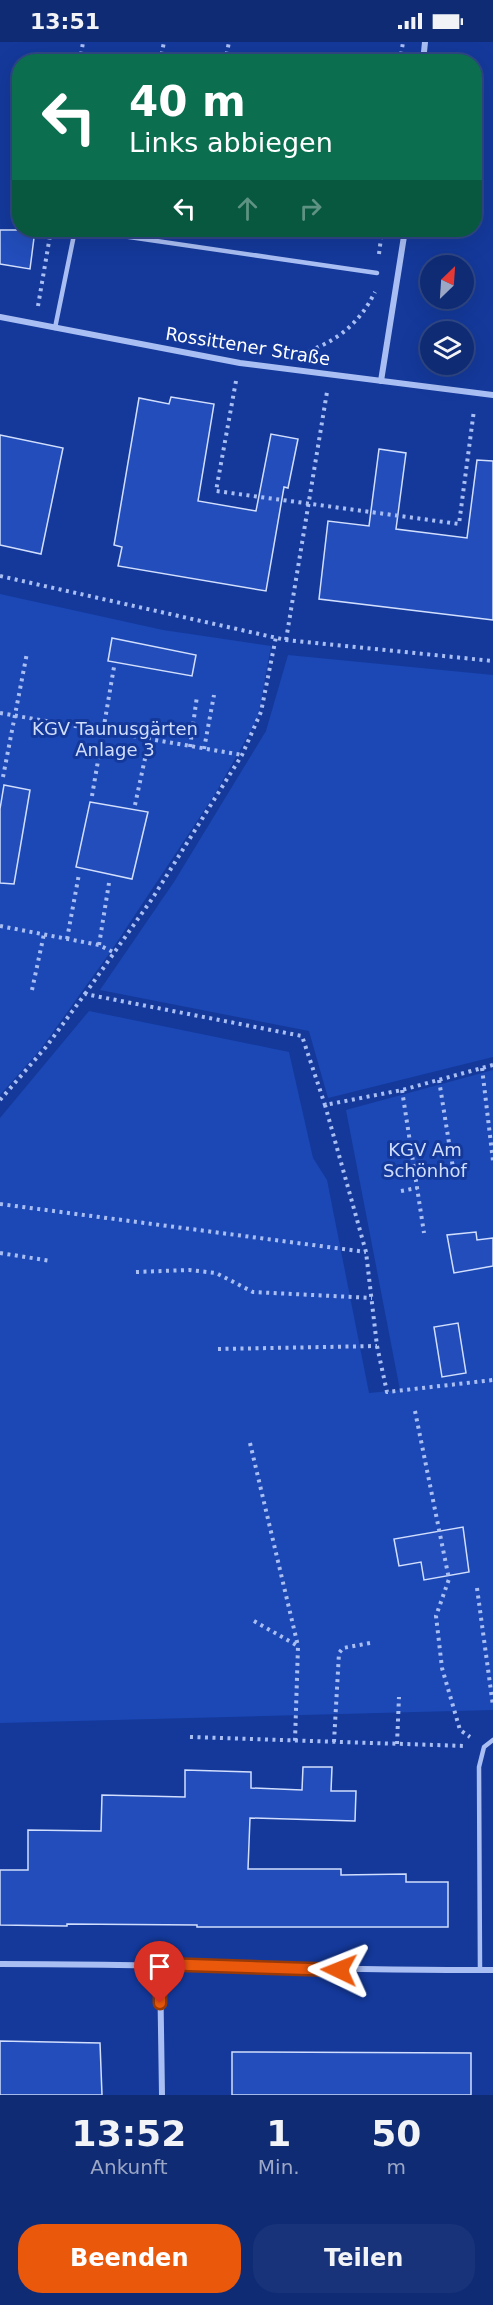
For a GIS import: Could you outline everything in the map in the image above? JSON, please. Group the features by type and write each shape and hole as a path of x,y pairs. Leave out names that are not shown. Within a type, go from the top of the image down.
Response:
{"street":[{"path":"381,381 404,237"},
{"name":"Rossittener Straße","path":"0,317 240,363 493,395"},
{"path":"0,1964 160,1964 339,1970 493,1970"},
{"path":"160,1964 162,2095"}],"lane":[{"path":"55,328 74,237"},
{"path":"129,237 377,273"},
{"path":"480,1970 479,1767 484,1747 493,1740"}],"path":[{"path":"35,324 50,237"},
{"path":"306,353 334,341 358,320 374,293 381,237"},
{"path":"28,306 58,312"},
{"path":"240,363 216,491 459,524 477,393"},
{"path":"286,640 330,375"},
{"path":"0,576 286,640 493,662"},
{"path":"0,1100 46,1047 152,899 242,755 261,712 276,637"},
{"path":"3,777 27,653"},
{"path":"92,796 114,667"},
{"path":"204,750 214,695"},
{"path":"190,747 197,696"},
{"path":"0,713 242,755"},
{"path":"135,805 149,740"},
{"path":"67,939 79,874"},
{"path":"99,945 108,884"},
{"path":"0,926 99,945 113,952"},
{"path":"32,990 44,934"},
{"path":"85,994 302,1036 325,1105 366,1252 376,1346 387,1392 493,1380"},
{"path":"325,1105 402,1090 493,1065"},
{"path":"482,1068 493,1161"},
{"path":"440,1080 453,1168"},
{"path":"402,1090 424,1233"},
{"path":"401,1191 417,1188"},
{"path":"0,1204 366,1252"},
{"path":"0,1253 51,1261"},
{"path":"136,1272 189,1270 216,1273 253,1292 372,1298"},
{"path":"218,1349 376,1346"},
{"path":"415,1411 449,1579 436,1616 442,1668 460,1730 484,1747"},
{"path":"250,1443 298,1646 295,1741"},
{"path":"477,1588 493,1706"},
{"path":"254,1621 298,1646"},
{"path":"334,1742 339,1653 343,1648 370,1643"},
{"path":"397,1744 399,1697"},
{"path":"190,1737 484,1747"}],"green space":[{"name":"KGV Taunusgärten Anlage 3","path":"0,594 163,630 271,646 258,718 215,794 111,951 40,1050 0,1095"},
{"path":"288,655 493,675 493,1057 328,1098 309,1031 100,990 174,882 266,731"},
{"name":"KGV Am Schönhof","path":"89,1011 289,1052 313,1158 327,1180 369,1393 400,1390 346,1110 493,1070 493,1710 0,1723 0,1118"}],"building":[{"path":"0,230 12,230 12,237 34,237 30,269 0,264"},
{"path":"171,397 214,404 198,501 256,511 271,434 298,439 288,488 284,487 266,591 118,566 122,547 114,545 139,398 169,404"},
{"path":"0,435 63,448 41,554 0,545"},
{"path":"379,449 406,453 396,529 467,538 477,460 493,461 493,620 319,599 328,521 369,526"},
{"path":"112,638 196,655 192,676 108,661"},
{"path":"4,785 30,790 14,884 0,883 0,809"},
{"path":"90,802 148,812 132,879 76,867"},
{"path":"476,1232 477,1240 493,1238 493,1266 454,1273 447,1235"},
{"path":"458,1323 466,1373 442,1377 434,1327"},
{"path":"463,1527 469,1572 424,1580 421,1562 399,1566 394,1539"},
{"path":"303,1767 332,1767 331,1791 356,1791 355,1821 250,1818 248,1869 341,1869 341,1875 406,1874 406,1882 448,1882 448,1927 0,1925 0,1870 28,1870 28,1830 101,1831 102,1795 185,1797 185,1770 251,1772 251,1788 302,1790"},
{"path":"0,2041 100,2043 102,2095 0,2095"},
{"path":"232,2052 471,2053 471,2095 232,2095"}],"route":[{"path":"160,2003 160,1964 339,1970"}]}
